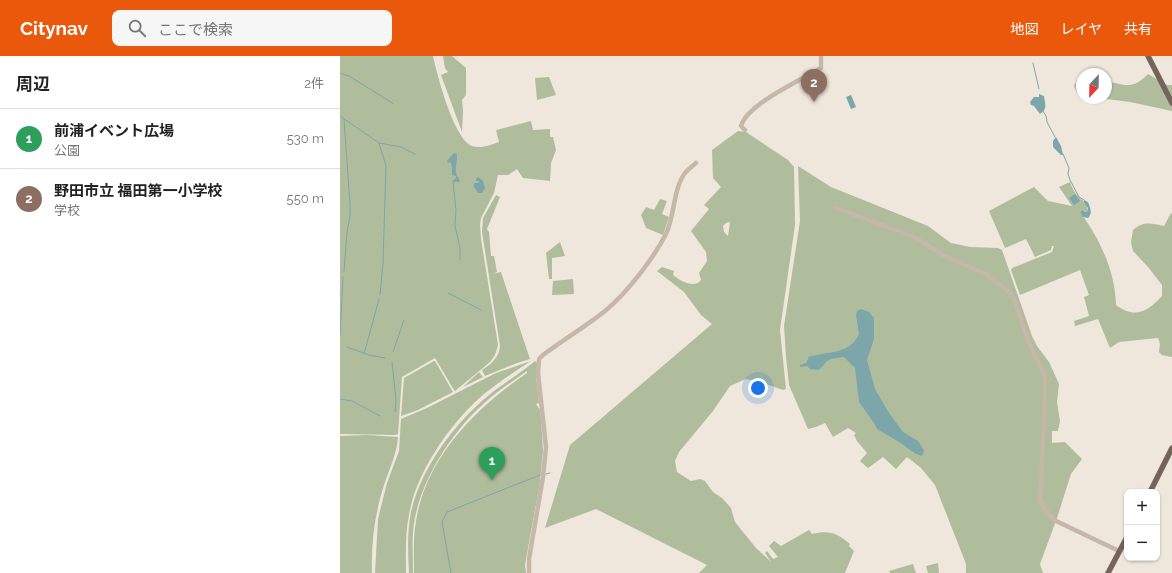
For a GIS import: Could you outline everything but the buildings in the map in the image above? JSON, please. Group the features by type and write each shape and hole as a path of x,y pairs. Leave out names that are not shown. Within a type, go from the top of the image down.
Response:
{"main road":[{"path":"1148,56 1172,103"},
{"path":"1152,489 1172,448"},
{"path":"1108,573 1124,542"}],"street":[{"path":"745,130 741,126 743,121 755,108 764,100 821,68 821,56"},
{"path":"529,573 529,559 543,477 546,447 538,373 539,359 542,355 606,310 630,286 667,233 671,223 678,188 685,174 696,162"},
{"path":"836,208 921,240 943,256 986,274 1008,291 1014,299 1030,342 1045,376 1040,501 1049,515 1056,521 1119,551"}],"green space":[{"path":"340,56 433,56 447,106 459,132 465,141 475,147 482,147 499,142 496,130 531,121 533,130 550,129 550,137 553,137 556,150 551,163 550,181 523,178 517,169 508,175 498,175 494,193 481,218 481,239 498,345 495,355 490,362 455,391 435,358 402,377 398,434 396,435 340,434"},
{"path":"443,56 452,56 466,68 466,95 462,100 462,132 441,75 448,72 445,68"},
{"path":"1148,74 1167,85 1172,85 1172,111 1112,100 1112,82 1128,85 1142,79"},
{"path":"549,77 556,95 537,100 535,78"},
{"path":"738,131 746,132 788,160 794,167 795,225 780,330 786,389 783,390 746,379 730,386 713,411 679,452 675,461 677,472 691,481 700,479 705,481 713,492 722,498 731,508 735,522 756,548 771,562 765,553 767,551 773,559 778,557 769,546 774,541 781,546 809,530 812,534 823,532 832,533 850,544 849,546 854,551 845,573 699,573 707,565 596,509 545,528 570,445 712,324 701,315 684,292 657,271 662,267 674,271 673,275 683,282 691,284 698,283 701,280 699,273 707,261 706,252 691,231 709,209 704,205 721,187 713,178 712,150","holes":["730,222 728,236 724,232 723,226"]},
{"path":"798,166 831,187 928,226 951,243 970,247 998,248 1002,250 1032,336 1037,346 1049,362 1059,384 1057,402 1060,421 1058,431 1052,431 1052,443 1065,442 1082,459 1071,474 1040,564 1043,573 966,573 966,564 935,485 921,468 907,457 896,469 883,457 868,468 860,461 867,453 857,441 854,435 856,433 848,428 833,437 825,423 808,429 789,385 784,326 800,221"},
{"path":"1070,182 1075,193 1085,202 1087,206 1087,212 1084,210 1080,212 1094,233 1105,256 1113,280 1116,305 1129,312 1135,313 1146,310 1162,296 1162,285 1133,251 1131,242 1133,230 1144,224 1164,226 1171,213 1172,214 1172,357 1162,355 1159,352 1160,344 1158,338 1119,342 1110,348 1098,319 1075,326 1074,321 1089,316 1084,297 1089,295 1080,270 1020,295 1011,270 1012,268 1052,252 1054,246 1052,246 1051,250 1035,257 1026,239 1005,248 989,211 1034,187 1048,201 1072,206 1059,187"},
{"path":"496,195 500,197 487,229 489,232 491,256 494,256 497,272 492,274 501,272 530,359 485,376 482,370 496,357 500,346 482,232 483,218"},
{"path":"660,199 667,201 662,214 669,217 663,235 646,228 641,215 646,207 654,210"},
{"path":"560,242 565,256 552,258 552,279 549,279 546,253"},
{"path":"573,279 574,294 552,295 553,281"},
{"path":"434,361 453,392 418,410 401,416 404,378"},
{"path":"531,361 495,385 472,405 448,433 427,465 419,482 409,515 406,537 406,573 375,573 378,519 387,483 399,451 401,419 427,408 496,373"},
{"path":"535,361 537,363 536,375 539,403 536,404 540,410 543,450 540,482 525,565 526,573 414,573 414,540 416,521 422,498 430,476 442,455 472,418 527,373 527,371 477,409 453,437 433,469 425,485 415,518 413,539 413,573 409,573 408,535 411,512 422,479 431,463 451,433 475,407"},
{"path":"479,372 483,377 463,387"},
{"path":"367,435 398,437 395,454 385,482 376,516 372,550 372,573 340,573 340,436"},
{"path":"938,563 939,573 928,573 926,566"},
{"path":"913,564 916,573 890,573 889,571"}],"water":[{"path":"1039,94 1044,96 1045,104 1043,112 1040,114 1030,102 1034,97 1039,97"},
{"path":"851,95 856,107 851,109 846,97"},
{"path":"1056,137 1061,146 1063,155 1061,155 1053,147 1053,141"},
{"path":"454,153 457,154 456,174 460,180 459,182 452,181 456,178 456,176 452,175 451,163 447,162"},
{"path":"478,177 483,181 485,188 482,193 478,193 474,187 474,183 478,183 479,181 476,181"},
{"path":"1075,194 1080,201 1074,205 1069,198"},
{"path":"1084,200 1088,202 1091,212 1088,218 1083,217 1080,212 1083,210 1087,212 1088,208"},
{"path":"861,309 869,312 874,318 874,339 867,360 875,389 889,413 903,432 918,441 924,450 922,456 916,454 877,429 859,402 855,368 844,357 831,359 817,370 810,369 807,366 800,367 800,365 806,363 809,357 837,351 850,346 859,334 856,315 857,311"}],"waterway":[{"path":"1033,63 1039,89"},
{"path":"340,73 349,76 394,104"},
{"path":"1043,111 1055,137"},
{"path":"340,116 379,143 401,147 415,154"},
{"path":"344,119 350,216 347,232 344,272"},
{"path":"379,143 386,166 383,263 380,295"},
{"path":"1063,154 1069,168 1068,174 1070,180 1079,197 1084,200"},
{"path":"453,182 456,210 455,226 460,248 460,260"},
{"path":"340,335 343,277"},
{"path":"448,293 481,310"},
{"path":"364,354 379,299"},
{"path":"393,352 404,320"},
{"path":"347,347 369,355 385,358"},
{"path":"392,362 396,400 395,412"},
{"path":"340,399 352,401 380,416"},
{"path":"546,474 550,473"},
{"path":"451,573 442,522 447,512 540,475"}],"place":[{"name":"野田市立 福田第一小学校","path":"814,102"},
{"name":"前浦イベント広場","path":"492,480"}]}
